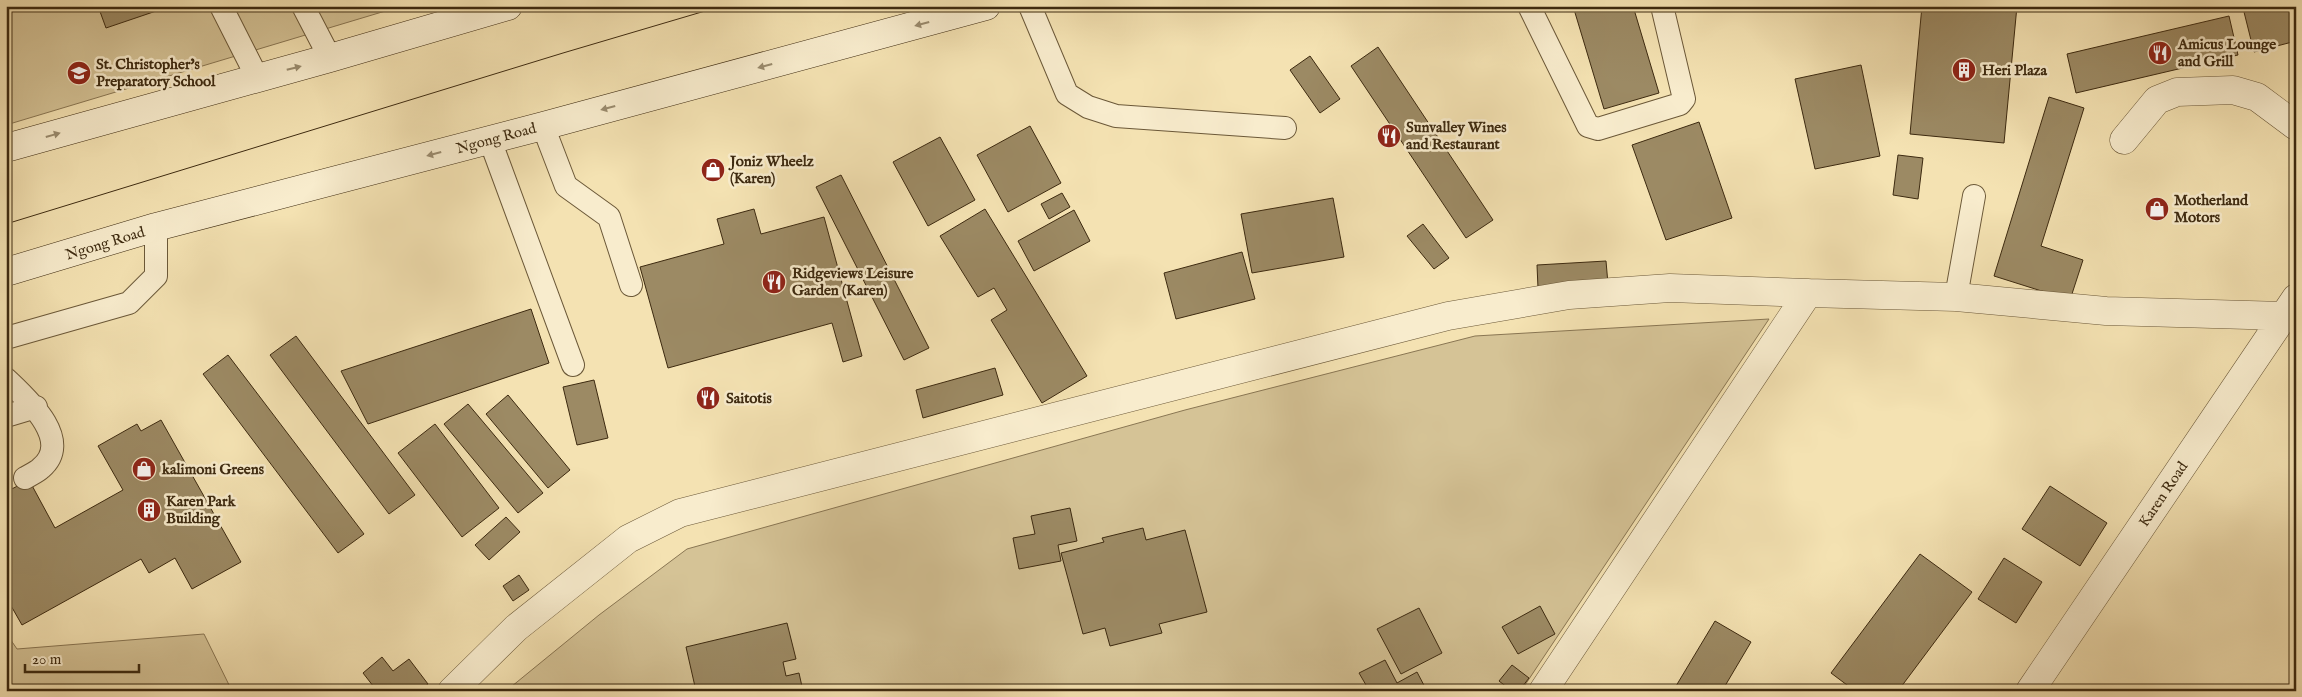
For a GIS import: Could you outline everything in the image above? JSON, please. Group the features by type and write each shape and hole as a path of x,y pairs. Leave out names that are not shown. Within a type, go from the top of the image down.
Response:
{"street":[{"path":"6,148 330,58 508,6"},
{"name":"Ngong Road","path":"6,272 156,227 543,126 986,6"},
{"path":"2124,140 2157,100 2177,92 2233,90 2257,97 2296,126"},
{"path":"452,691 516,628 628,539 680,513 1448,316 1570,295 1670,288 1956,297 2106,311 2290,307"},
{"path":"1544,691 1808,293"},
{"name":"Karen Road","path":"2030,691 2290,307"}],"lane":[{"path":"221,6 257,77"},
{"path":"303,6 330,58"},
{"path":"1030,6 1067,94 1088,107 1116,116 1285,128"},
{"path":"1529,6 1588,126 1598,129 1680,104 1684,99 1662,6"},
{"path":"543,126 566,186 609,217 631,285"},
{"path":"490,140 573,365"},
{"path":"1956,297 1974,196"},
{"path":"6,338 129,303 156,276 156,227"},
{"path":"6,379 36,407 50,434 51,454 41,468 24,478"},
{"path":"6,416 36,407"}],"shaded area":[{"name":"St. Christopher's Preparatory School","path":"6,6 402,6 6,125"},
{"path":"1769,319 1521,691 506,691 599,615 687,549 1185,410 1475,336"},
{"path":"6,633 17,649 204,634 232,691 6,691"}],"building":[{"path":"98,6 164,6 165,8 106,28"},
{"path":"1573,6 1633,6 1659,93 1604,109"},
{"name":"Heri Plaza","path":"1922,6 2017,6 2004,143 1910,134"},
{"path":"2267,6 2296,6 2296,41 2254,52 2244,12"},
{"path":"2229,16 2238,55 2076,93 2067,54"},
{"path":"1378,47 1493,220 1466,238 1351,66"},
{"path":"1310,56 1340,99 1320,113 1290,70"},
{"path":"1861,65 1880,156 1815,169 1795,79"},
{"path":"2049,97 2084,108 2041,246 2083,260 2070,300 1994,276"},
{"path":"1699,122 1732,218 1666,240 1632,145"},
{"path":"1030,126 1061,183 1008,212 977,155"},
{"path":"940,137 975,200 928,226 893,162"},
{"path":"1898,155 1923,158 1918,199 1893,195"},
{"path":"841,175 929,348 904,360 816,187"},
{"path":"1062,193 1070,207 1049,219 1041,204"},
{"path":"1333,198 1344,257 1252,273 1241,214"},
{"path":"754,209 761,234 824,217 862,356 843,362 832,323 668,368 640,267 724,244 717,219"},
{"path":"985,209 1087,376 1042,403 991,320 1007,310 994,288 978,297 940,236"},
{"path":"1074,210 1090,241 1034,271 1018,241"},
{"path":"1423,224 1449,258 1434,269 1407,236"},
{"path":"1242,252 1255,299 1176,319 1164,273"},
{"path":"1606,261 1608,284 1538,288 1537,265"},
{"path":"531,309 549,363 368,424 341,371"},
{"path":"296,336 415,495 389,514 270,355"},
{"path":"228,355 364,534 338,553 203,374"},
{"path":"995,368 1003,395 923,418 916,390"},
{"path":"594,380 608,438 577,445 563,387"},
{"path":"508,395 570,470 548,488 486,414"},
{"path":"468,404 543,493 518,513 444,424"},
{"name":"Karen Park Building","path":"161,420 241,562 192,589 175,558 149,573 141,559 22,625 6,597 6,492 29,480 55,528 123,490 98,446 137,424 141,431"},
{"path":"435,424 499,508 462,537 398,453"},
{"path":"2050,486 2107,523 2080,566 2022,529"},
{"path":"1070,508 1077,541 1058,545 1061,561 1019,569 1013,538 1035,534 1031,516"},
{"path":"506,517 520,532 489,560 475,545"},
{"path":"1143,528 1146,540 1185,530 1207,612 1159,624 1162,633 1110,646 1105,628 1083,634 1061,553 1104,542 1102,538"},
{"path":"1920,554 1972,592 1898,691 1855,691 1831,673"},
{"path":"2004,558 2042,582 2016,623 1978,599"},
{"path":"519,575 529,590 513,601 503,586"},
{"path":"1540,606 1555,634 1518,654 1502,627"},
{"path":"1419,608 1442,653 1401,674 1377,629"},
{"path":"1715,621 1751,642 1722,691 1673,691"},
{"path":"787,623 796,659 783,662 786,676 799,673 803,691 696,691 686,647"},
{"path":"382,657 393,671 409,659 428,684 419,691 377,691 363,673"},
{"path":"1385,660 1397,683 1417,672 1427,691 1354,691 1366,685 1359,673"},
{"path":"1512,665 1529,678 1519,691 1512,691 1499,681"}],"tram line":[{"path":"6,224 722,6"}],"place":[{"name":"Amicus Lounge and Grill","path":"2160,53"},
{"name":"Heri Plaza","path":"1964,70"},
{"name":"St. Christopher's Preparatory School","path":"79,73"},
{"name":"Sunvalley Wines and Restaurant","path":"1389,136"},
{"name":"Joniz Wheelz (Karen)","path":"713,170"},
{"name":"Motherland Motors","path":"2157,209"},
{"name":"Ridgeviews Leisure Garden (Karen)","path":"774,282"},
{"name":"Saitotis","path":"708,398"},
{"name":"kalimoni Greens","path":"144,469"},
{"name":"Karen Park Building","path":"149,510"}]}
